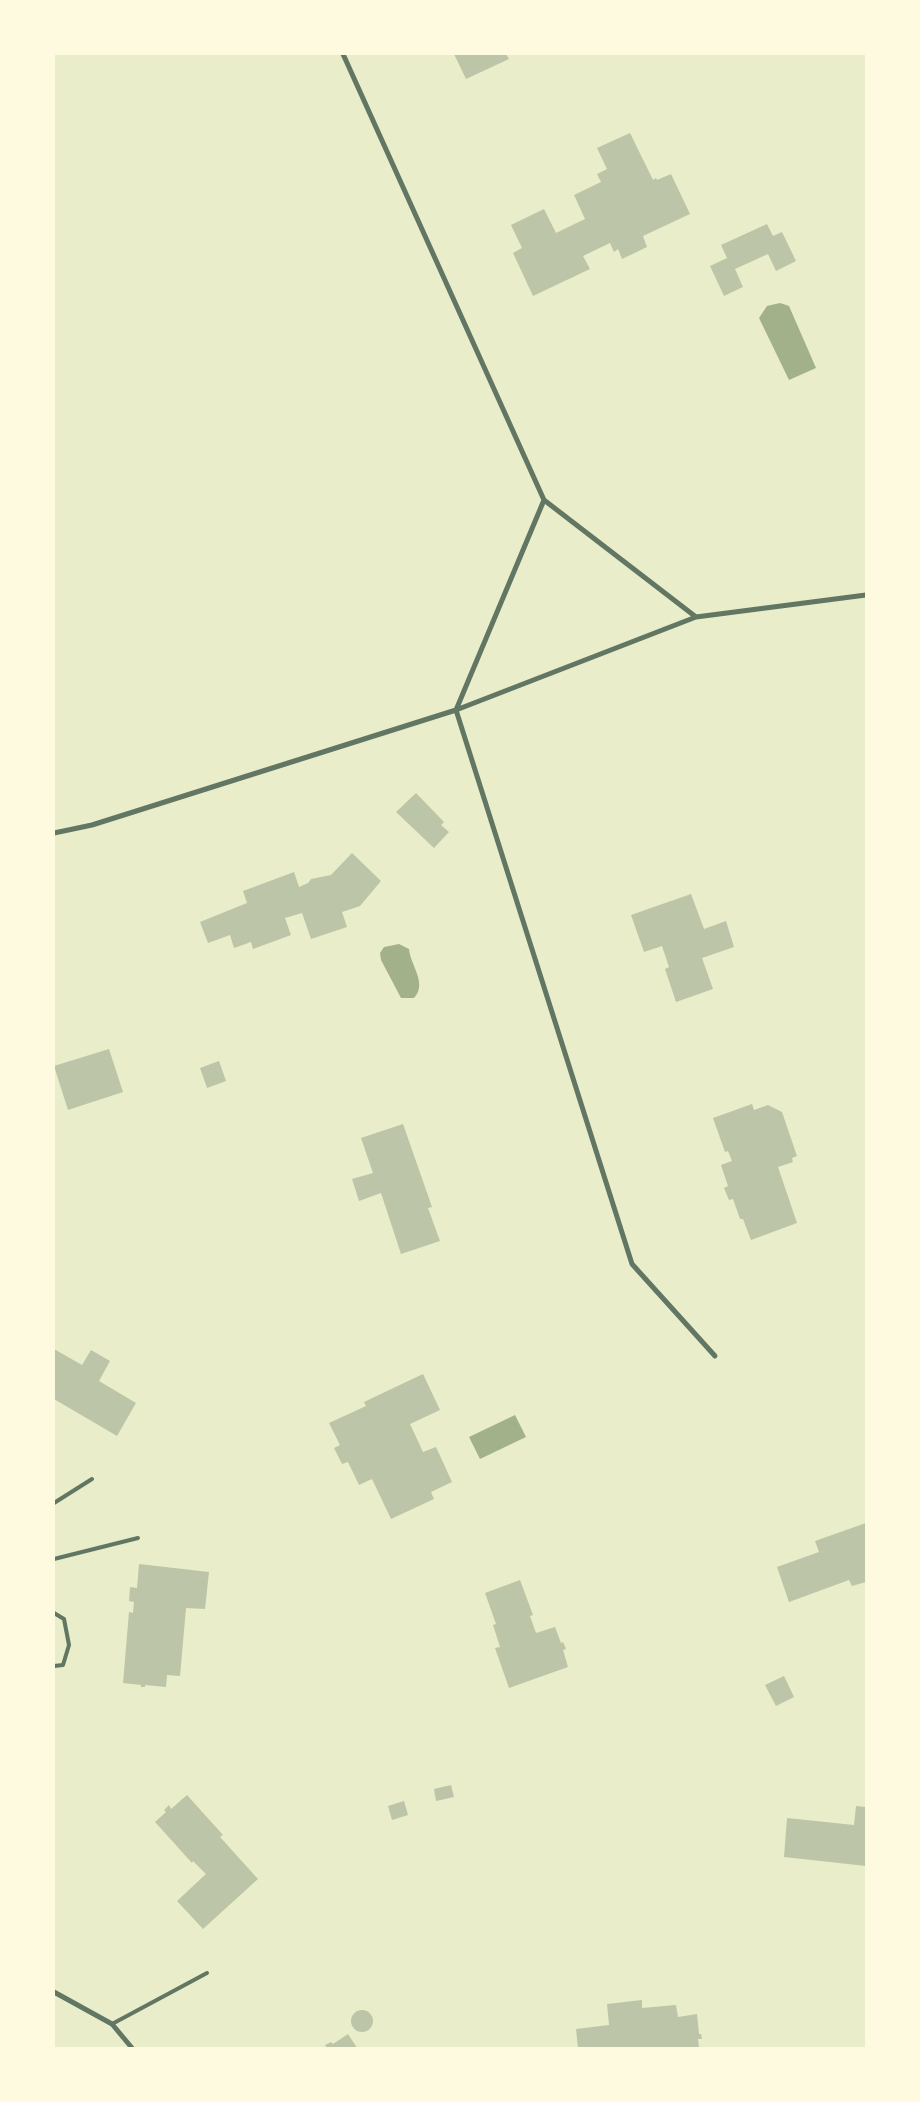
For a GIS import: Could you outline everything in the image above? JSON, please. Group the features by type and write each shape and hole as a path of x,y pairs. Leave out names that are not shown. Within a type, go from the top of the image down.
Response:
{"street":[{"path":"343,54 544,500 696,617"},
{"path":"544,500 456,710 632,1264 715,1356"},
{"path":"54,833 92,825 456,710 696,617 866,595"},
{"path":"54,1992 112,2024 132,2048"}],"lane":[{"path":"54,1503 92,1479"},
{"path":"54,1559 138,1538"},
{"path":"54,1613 64,1619 69,1645 62,1665 54,1666"},
{"path":"112,2024 207,1973"}],"shaded area":[{"path":"780,303 789,306 816,368 789,380 759,318 767,306"},
{"path":"399,944 409,949 419,980 418,992 414,998 401,998 381,960 380,953 384,947"},
{"path":"515,1415 526,1437 480,1459 469,1437"}],"building":[{"path":"454,54 506,54 509,59 466,79"},
{"path":"630,133 653,180 671,174 690,214 643,236 647,247 622,259 618,249 614,252 610,243 583,256 590,269 533,296 513,253 522,248 511,225 544,209 556,233 585,219 574,195 601,182 597,174 607,169 597,148"},
{"path":"767,224 773,236 782,232 796,261 776,271 768,254 735,269 743,287 724,296 710,266 727,258 721,245"},
{"path":"416,793 444,822 441,825 449,832 434,848 396,812"},
{"path":"352,853 381,881 360,906 342,912 347,927 311,939 302,913 285,918 291,935 253,949 251,942 234,948 230,935 208,943 200,922 247,903 243,891 294,872 299,887 308,883 311,879 331,875"},
{"path":"691,894 704,929 726,921 734,947 702,958 713,989 676,1002 665,969 669,967 662,946 644,952 631,915"},
{"path":"109,1049 123,1092 68,1110 54,1066"},
{"path":"219,1061 226,1081 207,1088 200,1068"},
{"path":"752,1104 754,1110 768,1105 782,1112 797,1156 792,1158 793,1162 778,1167 797,1223 751,1240 743,1219 740,1219 733,1199 729,1200 724,1188 728,1186 721,1165 732,1161 728,1151 725,1152 713,1118"},
{"path":"403,1124 432,1207 428,1208 440,1241 401,1254 381,1193 359,1201 352,1179 373,1173 361,1138"},
{"path":"54,1349 82,1365 91,1350 110,1361 99,1381 136,1403 117,1436 54,1399"},
{"path":"423,1374 440,1410 410,1424 423,1452 436,1447 452,1482 431,1492 434,1499 391,1519 372,1479 359,1485 348,1462 342,1464 334,1448 340,1445 329,1423 366,1406 364,1402"},
{"path":"866,1523 866,1582 852,1586 849,1580 789,1602 777,1567 819,1552 815,1541"},
{"path":"139,1564 209,1572 205,1609 186,1608 180,1676 167,1675 166,1687 145,1685 145,1687 141,1687 141,1685 123,1683 129,1612 133,1613 134,1602 129,1601 130,1587 137,1588"},
{"path":"520,1580 533,1615 530,1616 536,1633 555,1627 561,1643 563,1642 566,1649 563,1650 568,1667 509,1688 495,1648 500,1647 493,1625 496,1624 485,1593"},
{"path":"784,1676 794,1697 776,1706 765,1685"},
{"path":"451,1785 454,1797 436,1801 434,1789"},
{"path":"187,1795 223,1835 220,1837 258,1879 203,1929 177,1901 206,1874 193,1861 192,1863 155,1822 166,1812 164,1810 169,1805 171,1809"},
{"path":"404,1801 408,1815 392,1820 388,1806"},
{"path":"856,1806 866,1807 866,1866 784,1857 787,1818 854,1825"},
{"path":"642,2000 642,2008 676,2005 678,2017 697,2014 699,2034 701,2034 702,2039 698,2039 699,2048 578,2048 576,2029 609,2025 607,2004"},
{"path":"362,2010 370,2013 373,2021 370,2029 362,2032 354,2029 351,2021 354,2013"},
{"path":"348,2034 357,2048 327,2048 325,2045 331,2042 333,2044"}]}
